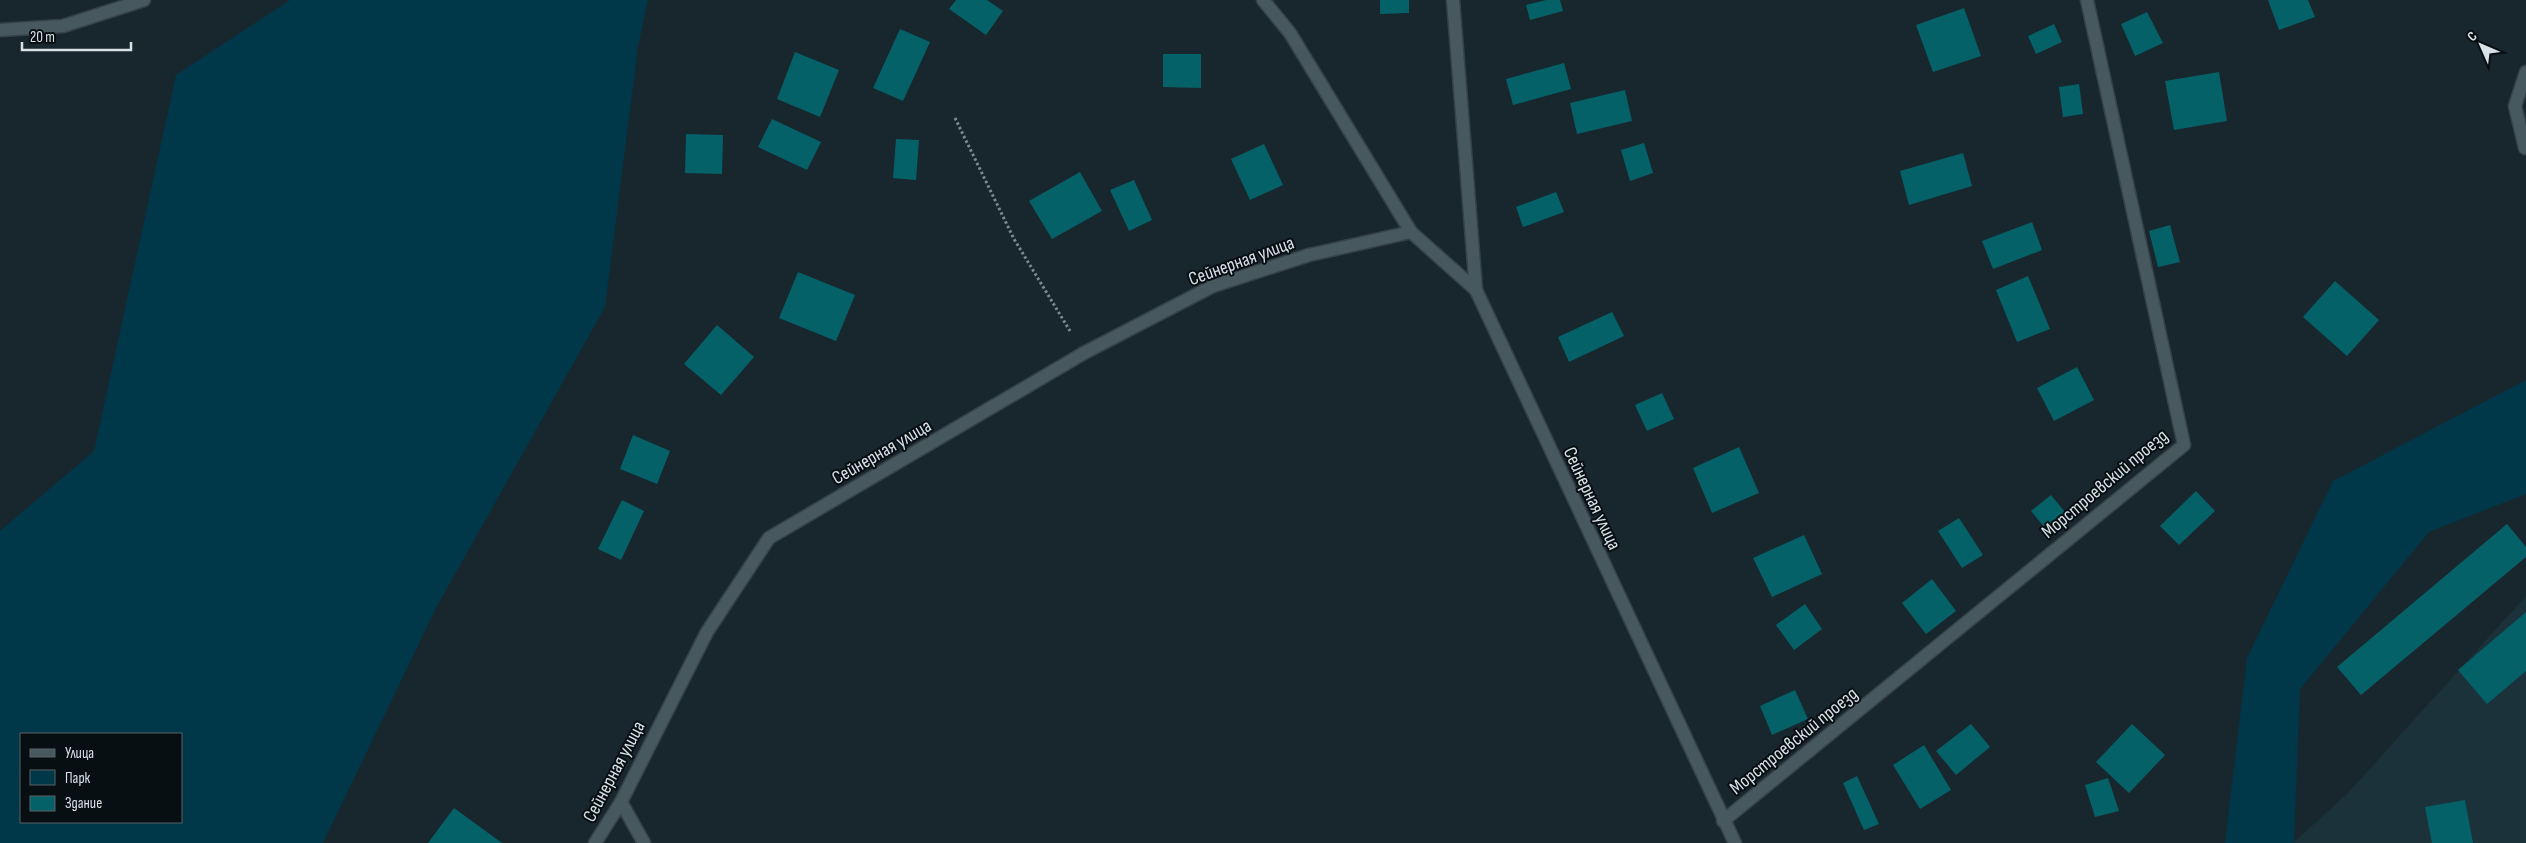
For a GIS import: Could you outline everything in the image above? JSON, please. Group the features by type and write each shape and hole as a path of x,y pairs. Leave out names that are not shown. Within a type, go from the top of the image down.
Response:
{"lane":[{"path":"0,30 63,26 144,0"},
{"path":"1263,0 1290,33 1410,232"},
{"path":"1453,0 1476,290"},
{"name":"Морстроевский проезд","path":"1723,821 2184,445 2086,0"},
{"path":"2525,148 2515,106 2526,72"},
{"name":"Сейнерная улица","path":"595,843 620,802 707,632 769,538 1084,353 1213,286 1309,255 1410,232 1476,290 1723,821 1735,843"},
{"path":"620,802 644,843"}],"path":[{"path":"955,118 1014,239 1084,353"}],"shaded area":[{"path":"2526,596 2526,843 2293,843 2348,793"}],"green space":[{"path":"290,0 648,0 638,47 605,307 436,608 323,843 0,843 0,531 94,451 176,75"},
{"path":"2526,380 2526,494 2429,532 2300,689 2294,843 2225,843 2247,658 2333,481"}],"building":[{"path":"956,0 987,0 1003,11 986,35 949,9"},
{"path":"1380,0 1409,0 1409,13 1380,14"},
{"path":"1546,0 1560,0 1563,11 1530,20 1526,5"},
{"path":"2268,0 2308,0 2315,17 2279,30"},
{"path":"1964,8 1981,56 1933,72 1916,25"},
{"path":"2147,12 2163,43 2135,56 2121,24"},
{"path":"2054,24 2062,42 2036,54 2028,36"},
{"path":"900,29 930,42 903,101 873,88"},
{"path":"795,52 839,70 820,117 777,99"},
{"path":"1163,54 1201,54 1201,88 1163,87"},
{"path":"1564,63 1571,89 1513,105 1506,79"},
{"path":"2219,72 2227,121 2174,130 2165,81"},
{"path":"2079,84 2083,114 2063,117 2059,87"},
{"path":"1625,90 1632,121 1577,134 1570,103"},
{"path":"772,119 821,142 807,170 758,147"},
{"path":"686,134 723,135 722,174 685,173"},
{"path":"896,139 919,140 916,180 893,178"},
{"path":"1644,143 1653,173 1630,181 1621,150"},
{"path":"1264,144 1283,185 1250,200 1231,159"},
{"path":"1963,153 1972,186 1909,205 1900,171"},
{"path":"1080,172 1102,211 1052,239 1029,201"},
{"path":"1134,180 1152,220 1129,231 1110,190"},
{"path":"1556,192 1564,212 1523,227 1516,207"},
{"path":"2032,222 2042,250 1993,269 1982,241"},
{"path":"2170,225 2180,262 2158,267 2149,231"},
{"path":"798,272 855,295 836,341 779,318"},
{"path":"2028,276 2050,329 2017,342 1996,290"},
{"path":"2335,281 2379,320 2347,356 2303,317"},
{"path":"1612,312 1624,336 1569,362 1558,337"},
{"path":"717,325 754,357 721,395 684,364"},
{"path":"2077,367 2094,400 2054,421 2037,388"},
{"path":"1662,393 1674,419 1647,431 1635,405"},
{"path":"633,435 670,451 657,484 620,469"},
{"path":"1739,447 1759,493 1712,513 1693,468"},
{"path":"2196,491 2215,511 2179,545 2160,526"},
{"path":"2051,495 2069,517 2049,533 2031,511"},
{"path":"622,500 644,511 621,560 598,549"},
{"path":"1959,518 1983,555 1962,568 1938,531"},
{"path":"2507,524 2526,547 2526,557 2361,695 2337,667"},
{"path":"1804,535 1822,574 1772,597 1753,558"},
{"path":"1932,579 1956,611 1926,634 1902,603"},
{"path":"1805,604 1822,629 1794,650 1776,625"},
{"path":"2526,612 2526,671 2487,704 2458,670"},
{"path":"1795,690 1808,719 1772,735 1760,706"},
{"path":"1971,724 1990,747 1956,775 1936,751"},
{"path":"2132,724 2165,755 2129,793 2096,762"},
{"path":"1924,745 1951,790 1920,809 1893,765"},
{"path":"1857,776 1879,824 1864,830 1843,783"},
{"path":"2108,778 2119,811 2095,817 2085,785"},
{"path":"2465,800 2473,843 2432,843 2425,807"},
{"path":"454,808 502,843 428,843"}]}
